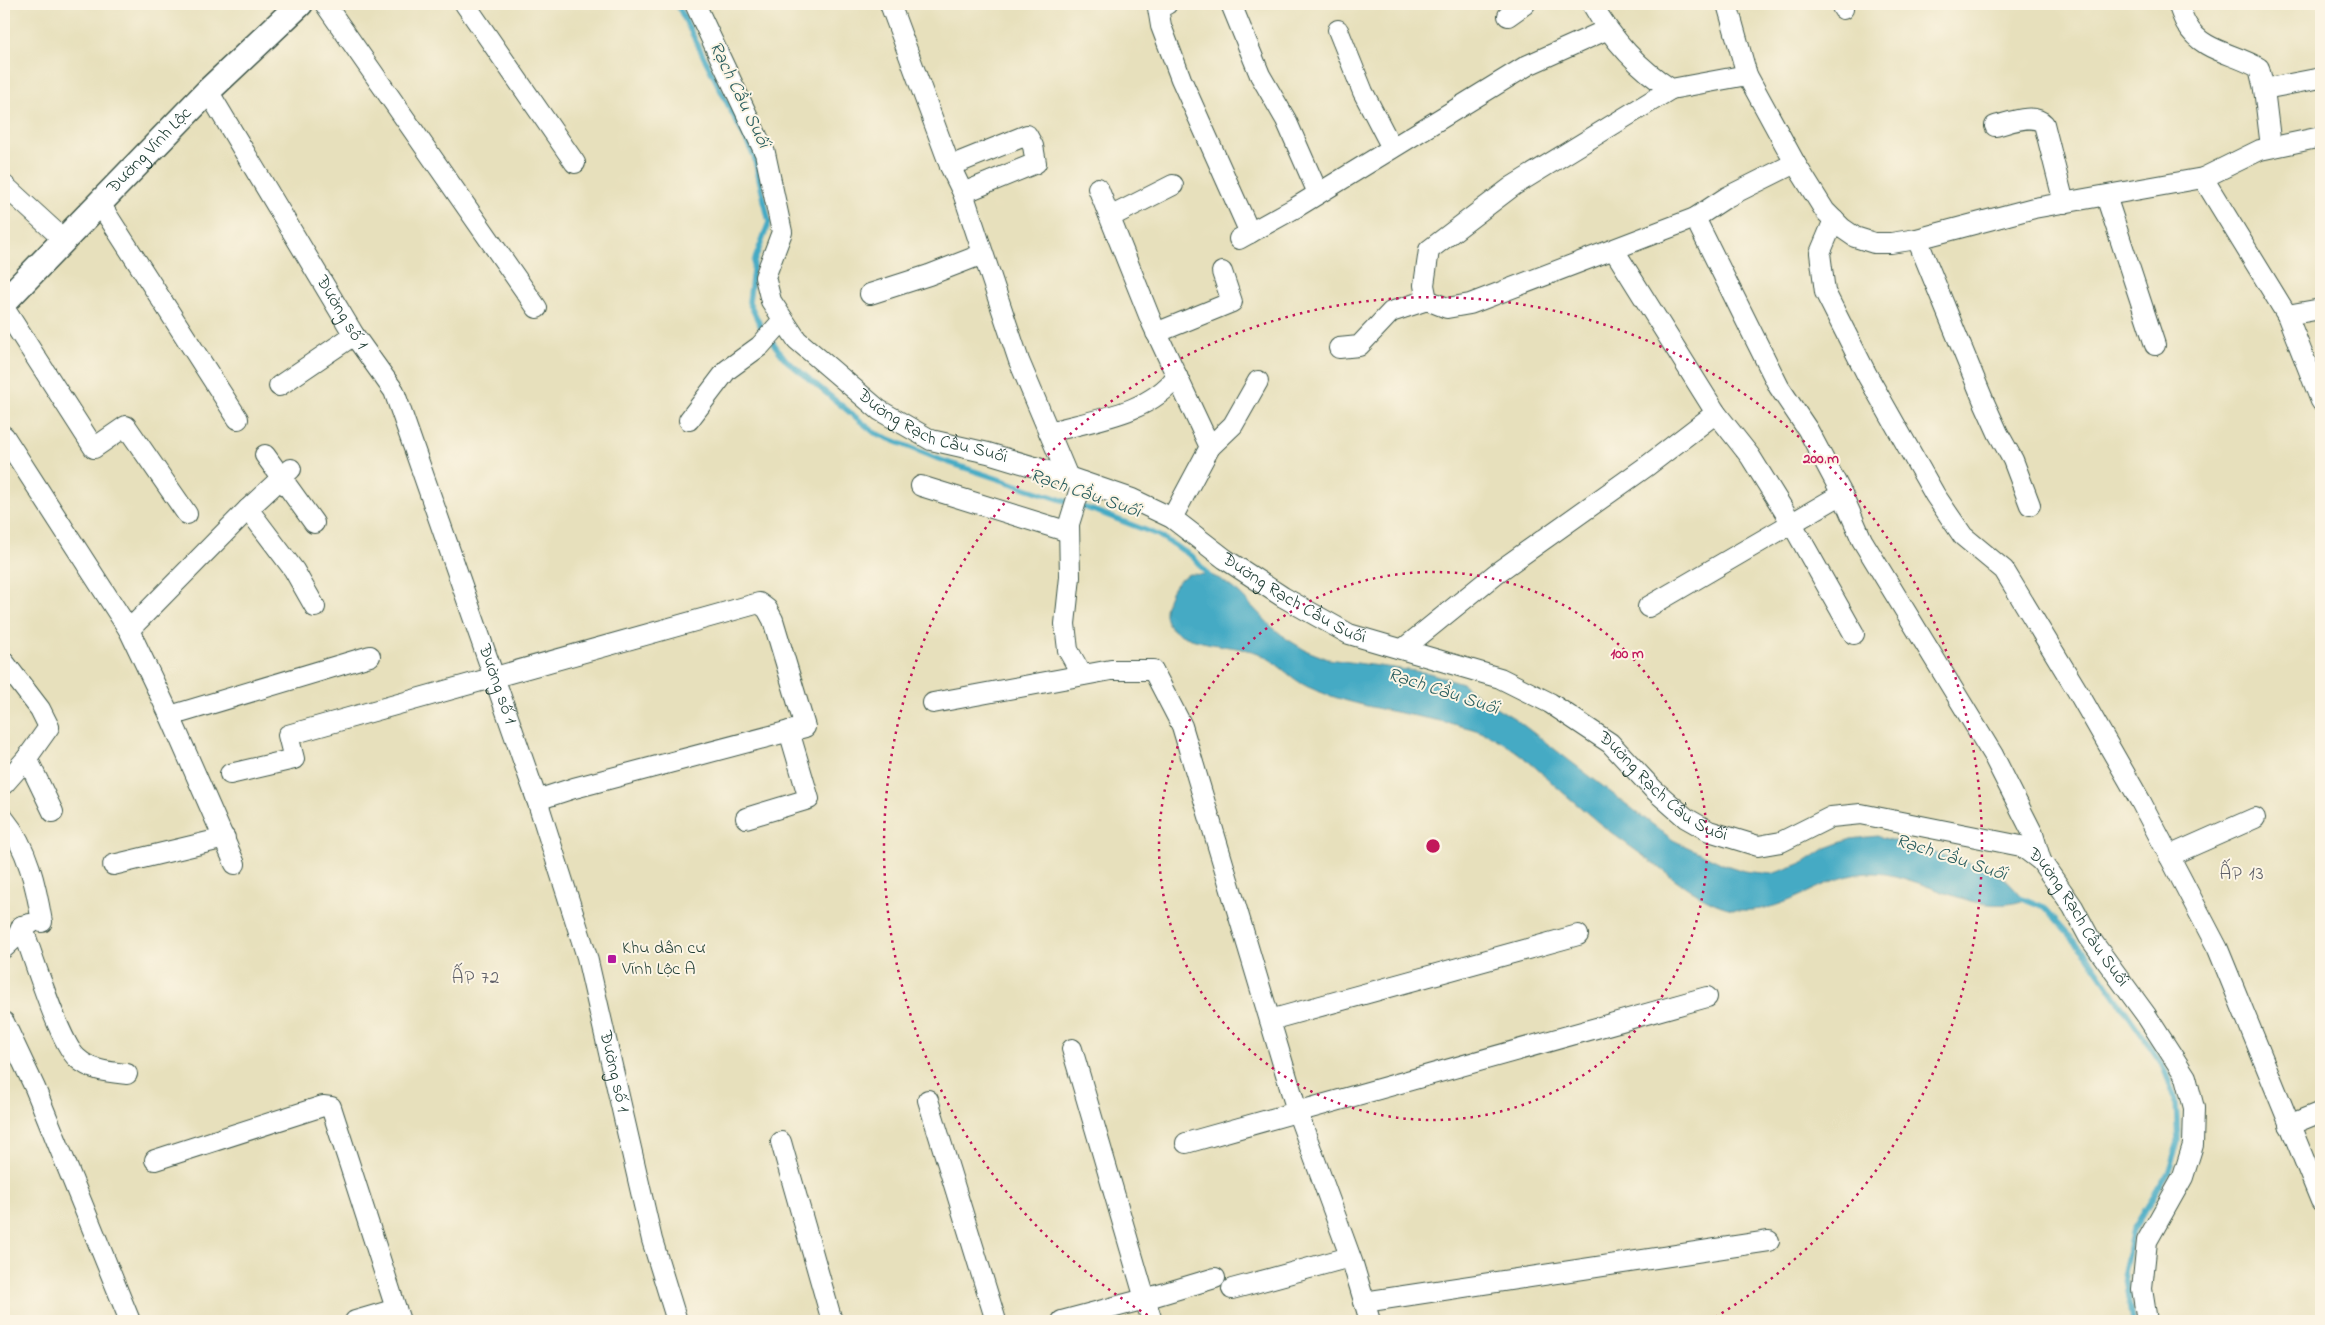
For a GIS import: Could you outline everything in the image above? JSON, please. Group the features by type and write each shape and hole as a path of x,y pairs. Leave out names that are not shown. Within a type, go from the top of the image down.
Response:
{"main road":[{"name":"Đường Vĩnh Lộc","path":"4,302 208,91 300,4"}],"street":[{"path":"325,4 537,308"},
{"path":"465,4 575,163"},
{"path":"689,420 728,370 760,346 779,325 765,277 782,232 765,153 695,4"},
{"path":"890,4 950,166 964,193 1019,361 1049,432 1076,485 1069,528 1070,577 1065,624 1068,650 1082,675"},
{"path":"1167,4 1158,8 1161,26 1244,236 1318,194 1528,65 1606,30"},
{"path":"1231,4 1260,75 1286,120 1318,194"},
{"path":"1508,16 1525,4"},
{"path":"1592,4 1606,30 1649,75 1671,89"},
{"path":"1727,4 1747,76 1795,163 1826,211 1834,220 1855,237 1874,243 1891,243 1917,239 2034,208 2204,178 2260,150 2321,137"},
{"path":"2178,4 2187,26 2204,44 2259,68 2264,89 2271,147"},
{"path":"1338,30 1363,92 1392,148"},
{"path":"1427,300 1424,285 1429,250 1513,186 1671,89 1747,76"},
{"path":"2264,89 2321,78"},
{"name":"Đường số 1","path":"208,91 354,335 394,391 496,678 587,956 652,1240 677,1321"},
{"path":"1994,126 2033,118 2040,120 2044,124 2064,203"},
{"path":"950,166 1027,134 1033,146 1036,164 964,193"},
{"path":"1339,348 1359,346 1391,312 1427,300 1447,308 1470,304 1695,218 1728,197 1795,163"},
{"path":"2204,178 2287,315 2321,401"},
{"path":"4,185 63,239"},
{"path":"1110,217 1173,185"},
{"path":"1098,188 1156,333 1210,447"},
{"path":"2106,196 2155,345"},
{"path":"100,204 238,419"},
{"path":"1695,218 1779,387 1808,430 1842,494 1862,540 1993,755 2033,834 2041,861"},
{"path":"1834,220 1820,253 1825,292 1867,374 1935,495 1963,536 2004,570 2078,692 2169,856 2218,949 2321,1201"},
{"path":"1917,239 1984,402 2013,460 2030,505"},
{"path":"1614,250 1716,413 1750,456 1792,522 1854,634"},
{"path":"870,294 929,275 983,254"},
{"path":"1156,333 1232,302 1222,272"},
{"path":"4,308 94,448 126,426 187,514"},
{"path":"2287,315 2321,309"},
{"name":"Đường Rạch Cầu Suối","path":"779,325 843,377 879,410 931,440 988,453 1076,485 1132,499 1172,518 1225,559 1284,597 1349,634 1500,678 1550,704 1610,743 1653,789 1686,818 1709,831 1758,846 1781,842 1831,817 1861,814 2021,846 2041,861 2073,907 2089,937 2146,1015 2186,1077 2194,1108 2193,1145 2183,1177 2148,1240 2142,1288 2147,1321"},
{"path":"279,386 354,335"},
{"path":"1049,432 1110,416 1143,404 1158,397 1177,376"},
{"path":"1172,518 1210,447 1233,425 1258,381"},
{"path":"1403,649 1498,572 1647,466 1716,413"},
{"path":"4,436 128,630 170,716 235,864"},
{"path":"264,455 286,473 314,522"},
{"path":"128,630 286,473"},
{"path":"921,486 1069,528"},
{"path":"1648,607 1842,494"},
{"path":"248,509 294,570 315,607"},
{"path":"230,774 294,759 288,735 759,603 767,609 773,620 804,727 574,788 537,800"},
{"path":"170,716 370,656"},
{"path":"4,662 40,709 49,727 27,758 4,784"},
{"path":"933,703 1111,670 1153,670 1182,726 1297,1111 1350,1257 1370,1321"},
{"path":"746,818 809,799 789,731"},
{"path":"27,758 53,812"},
{"path":"2169,856 2255,818"},
{"path":"4,819 26,857 47,920 22,926"},
{"path":"113,865 225,838"},
{"path":"4,948 18,935 22,926"},
{"path":"22,926 65,1040 76,1058 97,1070 127,1074"},
{"path":"1270,1020 1578,934"},
{"path":"1186,1143 1707,997"},
{"path":"4,1022 35,1088 130,1321"},
{"path":"1072,1049 1152,1321"},
{"path":"928,1100 996,1321"},
{"path":"155,1160 323,1106 331,1107 398,1315 355,1321"},
{"path":"2290,1125 2321,1112"},
{"path":"781,1142 832,1321"},
{"path":"1364,1302 1770,1241"},
{"path":"1232,1289 1350,1257"},
{"path":"1062,1321 1215,1278"}],"water":[{"path":"1189,574 1211,575 1222,580 1240,594 1272,627 1305,650 1328,659 1429,673 1462,683 1479,697 1514,718 1673,840 1723,864 1744,871 1772,874 1805,862 1826,848 1850,839 1877,836 1983,867 2008,881 2021,895 2022,901 2004,904 1985,904 1948,894 1911,880 1875,873 1857,874 1840,878 1775,906 1740,910 1720,905 1690,890 1615,835 1520,755 1489,735 1445,722 1346,701 1308,687 1271,660 1258,653 1198,641 1172,629 1166,619 1166,605 1174,586"}],"waterway":[{"name":"Rạch Cầu Suối","path":"677,4 754,156 769,222 754,262 749,302 761,327 786,360 875,433 941,460 1101,513 1158,535 1193,557 1212,580"},
{"name":"Rạch Cầu Suối","path":"2015,895 2044,907 2086,954 2162,1064 2176,1100 2178,1142 2168,1173 2133,1230 2124,1272 2132,1321"}],"place":[{"name":"Khu dân cư Vĩnh Lộc A","path":"612,959"}],"district":[{"name":"ẤP 13","path":"2242,874"},
{"name":"ẤP 72","path":"476,978"}]}
